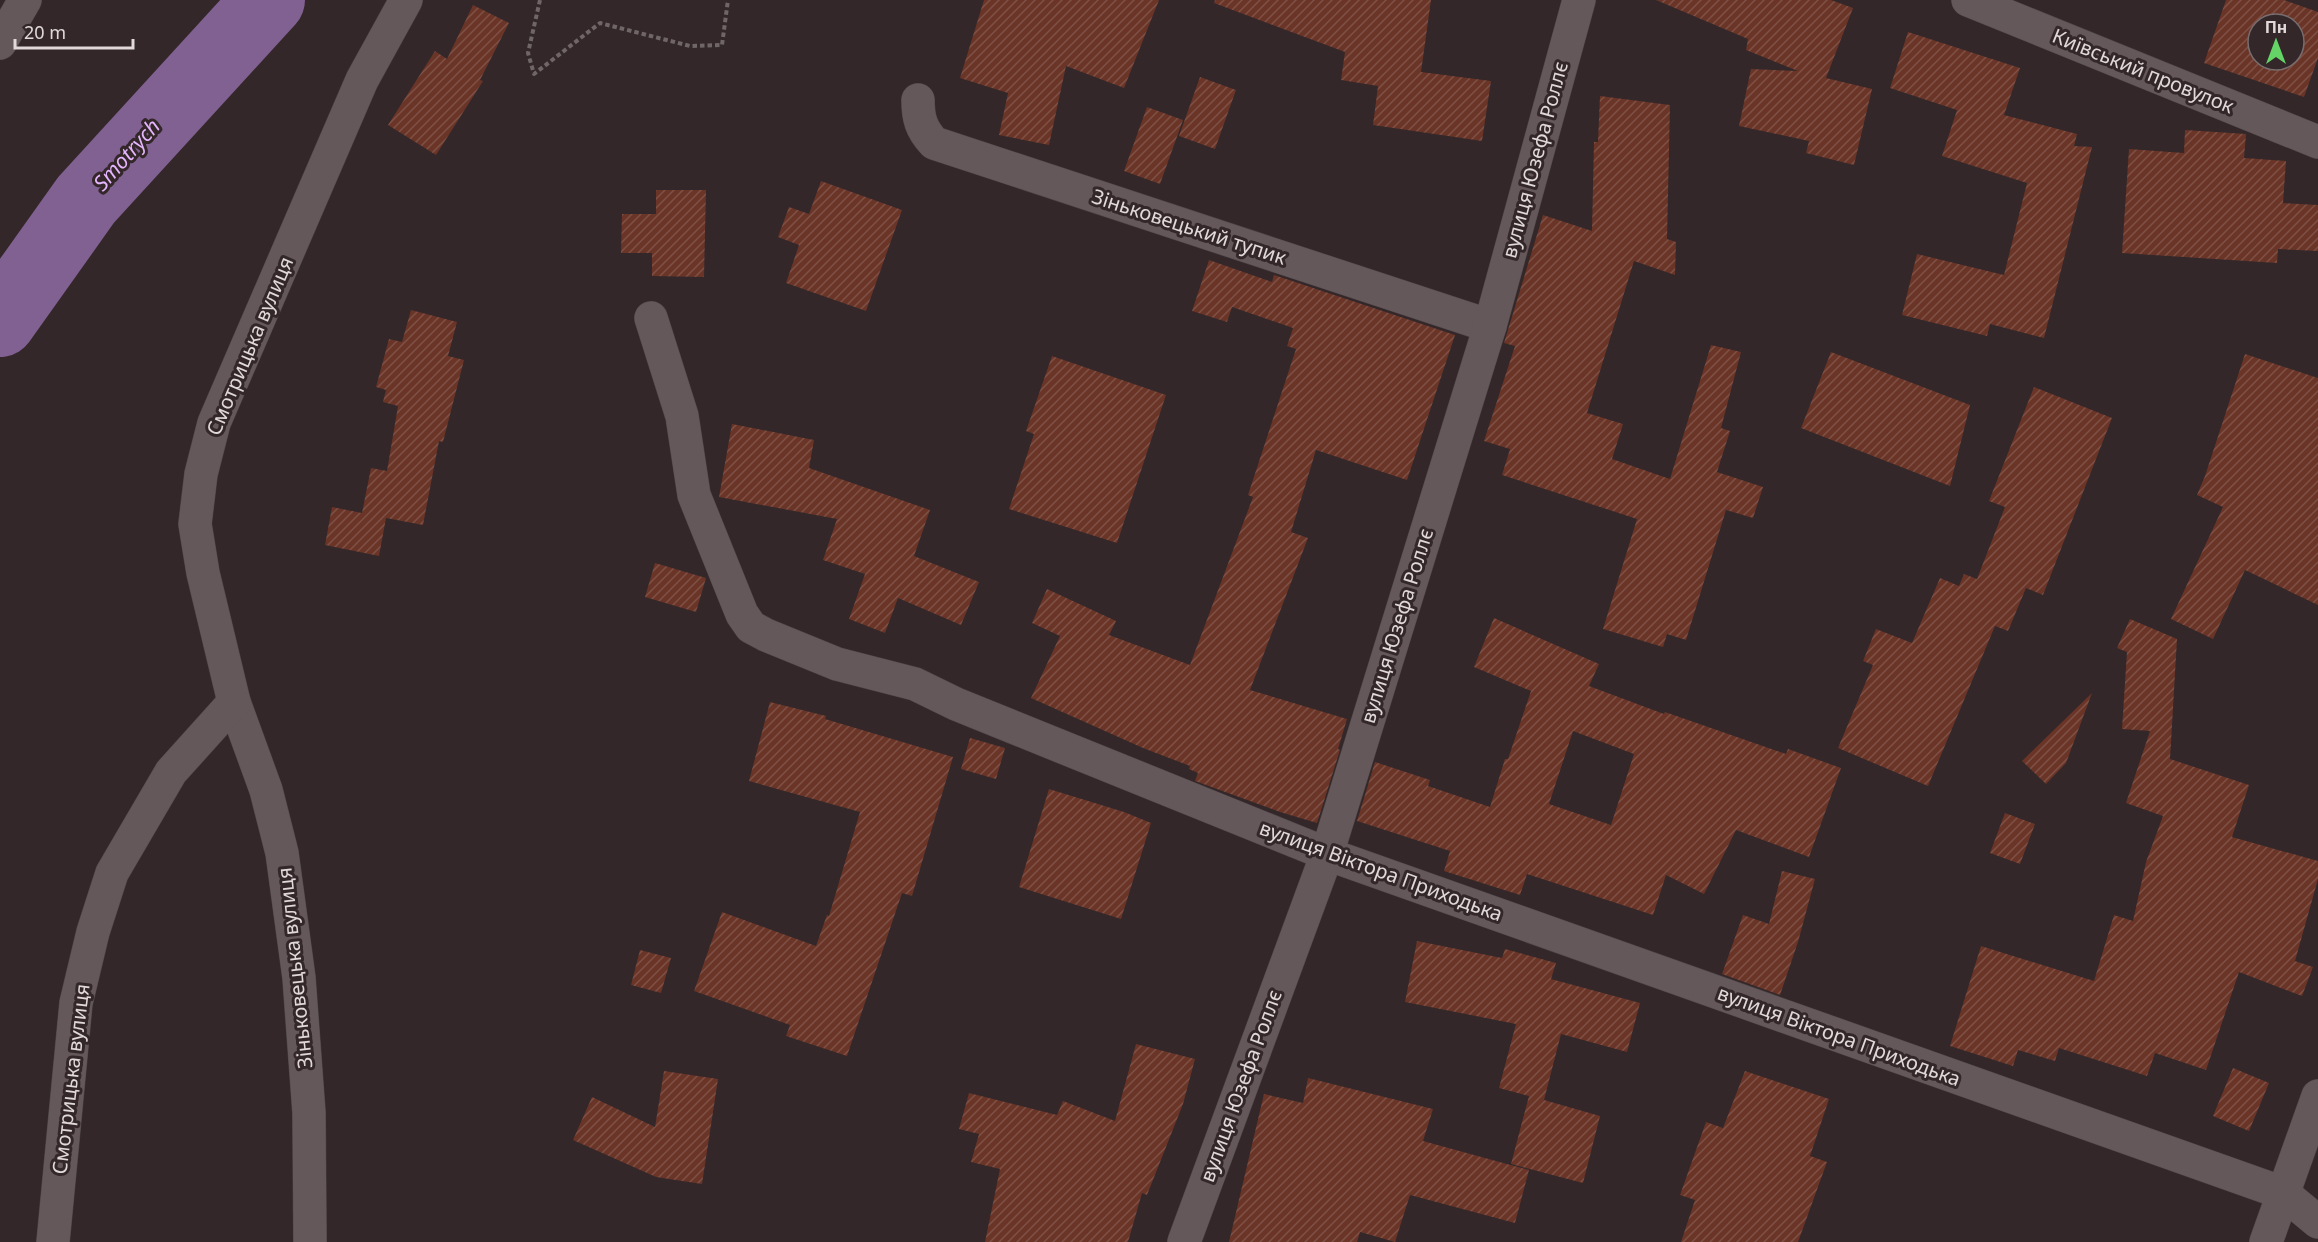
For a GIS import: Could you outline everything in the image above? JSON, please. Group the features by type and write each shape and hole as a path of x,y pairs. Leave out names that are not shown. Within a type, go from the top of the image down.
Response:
{"street":[{"path":"0,43 25,0"},
{"name":"Смотрицька вулиця","path":"53,1242 76,1003 93,932 112,873 171,772 234,702 203,573 195,524 201,474 214,423 362,80 406,0"},
{"name":"вулиця Юзефа Роллє","path":"1184,1242 1327,854 1490,326 1580,0"},
{"name":"Київський провулок","path":"1968,0 2318,142"},
{"name":"Зіньковецький тупик","path":"918,100 920,125 933,143 1490,326"},
{"name":"вулиця Віктора Приходька","path":"651,318 682,417 694,495 742,614 751,627 837,664 915,684 967,708 1327,854 2283,1193 2318,1222"},
{"name":"Зіньковецька вулиця","path":"234,702 266,790 282,853 299,978 309,1113 310,1242"},
{"path":"2266,1242 2318,1096"}],"path":[{"path":"540,0 528,53 534,74 600,23 690,46 722,45 728,0"}],"building":[{"path":"984,0 1159,0 1124,88 1066,66 1049,145 999,135 1008,93 960,78"},
{"path":"1215,0 1431,0 1421,72 1491,81 1482,141 1373,125 1378,86 1341,80 1345,52 1214,3"},
{"path":"1656,0 1831,0 1853,8 1826,78 1872,89 1854,165 1806,153 1809,141 1739,126 1751,69 1798,71 1746,50 1748,39"},
{"path":"2226,0 2284,0 2318,12 2318,58 2304,97 2204,63"},
{"path":"473,5 509,23 480,80 483,81 436,155 388,125 435,51 447,59"},
{"path":"1908,32 2020,68 2004,115 2077,134 2074,146 2092,147 2044,338 1990,324 1987,336 1902,315 1917,254 2004,275 2027,183 1942,156 1957,110 1890,88"},
{"path":"1200,77 1236,90 1215,149 1179,136"},
{"path":"1600,96 1670,105 1667,239 1676,242 1675,275 1634,261 1587,413 1623,424 1612,459 1670,479 1711,345 1741,352 1721,428 1730,431 1717,472 1763,487 1753,518 1726,510 1686,640 1667,634 1663,647 1603,629 1637,519 1502,475 1510,449 1484,441 1515,346 1504,343 1543,215 1592,231 1594,142 1598,142"},
{"path":"1147,107 1183,120 1160,184 1124,171"},
{"path":"2185,130 2246,134 2244,158 2286,161 2283,203 2318,205 2318,251 2278,249 2277,263 2122,253 2129,149 2184,153"},
{"path":"821,181 902,210 866,311 786,283 799,245 778,237 789,207 809,214"},
{"path":"656,190 706,190 704,277 652,276 652,253 621,253 622,214 656,214"},
{"path":"1209,260 1272,282 1274,275 1455,335 1407,480 1316,450 1291,532 1308,538 1250,690 1347,719 1338,749 1340,750 1317,823 1195,781 1198,773 1189,769 1190,766 1143,748 1031,698 1060,636 1032,623 1047,589 1116,621 1109,635 1190,665 1253,497 1248,495 1296,349 1287,346 1293,328 1232,307 1227,322 1192,311"},
{"path":"411,310 457,322 448,356 464,360 443,442 439,441 423,525 386,518 379,556 325,545 332,507 362,513 371,468 387,471 398,406 383,402 386,390 376,387 389,339 402,342"},
{"path":"1831,352 1970,405 1950,486 1801,428"},
{"path":"2245,354 2318,378 2318,605 2245,570 2213,639 2171,619 2223,507 2197,495"},
{"path":"1052,356 1166,395 1117,543 1009,509 1034,434 1026,431"},
{"path":"2034,387 2112,418 2043,595 2026,588 2008,631 1995,626 1928,786 1838,748 1873,665 1863,661 1876,629 1912,643 1940,578 1959,586 1964,574 1977,579 2005,507 1989,501"},
{"path":"732,424 814,440 809,468 930,510 914,556 979,582 961,625 898,598 885,633 849,619 865,574 823,560 837,519 719,497"},
{"path":"655,563 706,578 696,612 645,597"},
{"path":"1494,618 1599,664 1589,686 1664,714 1665,712 1786,754 1788,749 1841,768 1809,857 1736,830 1704,894 1666,875 1653,915 1527,874 1520,895 1444,871 1450,851 1357,821 1375,762 1430,780 1428,786 1490,807 1505,759 1508,759 1531,691 1474,667","holes":["1573,731 1634,754 1611,825 1549,804"]},
{"path":"2130,619 2177,639 2170,759 2249,785 2232,837 2318,861 2318,879 2295,961 2313,967 2302,996 2239,972 2206,1070 2155,1053 2147,1076 2059,1048 2055,1061 2018,1050 2013,1066 1950,1046 1981,946 2094,981 2114,915 2133,921 2146,862 2163,816 2126,803 2150,731 2122,729 2127,652 2117,648"},
{"path":"2092,693 2066,763 2046,784 2022,761"},
{"path":"770,702 826,716 825,719 953,757 912,896 902,893 847,1056 786,1036 790,1025 694,991 722,912 816,946 827,915 829,916 860,812 749,781"},
{"path":"970,738 1005,748 996,779 961,769"},
{"path":"1049,789 1124,812 1151,823 1121,919 1019,887"},
{"path":"2005,813 2035,824 2020,864 1990,853"},
{"path":"1782,871 1815,879 1798,942 1780,995 1722,974 1743,915 1769,924"},
{"path":"1417,941 1502,958 1505,949 1556,963 1551,979 1640,1003 1627,1052 1561,1034 1544,1100 1600,1116 1583,1183 1511,1164 1529,1096 1499,1088 1516,1024 1405,1002"},
{"path":"640,950 671,958 661,993 631,985"},
{"path":"1136,1044 1195,1059 1183,1104 1147,1195 1142,1193 1128,1242 985,1242 1000,1169 971,1162 979,1134 959,1129 969,1093 1057,1115 1063,1101 1115,1121"},
{"path":"2233,1068 2269,1083 2249,1131 2213,1116"},
{"path":"664,1071 718,1079 702,1184 656,1177 573,1140 592,1097 655,1127"},
{"path":"1745,1071 1829,1099 1810,1156 1827,1162 1798,1242 1681,1242 1695,1200 1680,1195 1706,1122 1723,1128"},
{"path":"1308,1078 1433,1109 1423,1141 1529,1170 1515,1223 1410,1195 1395,1242 1360,1232 1357,1242 1229,1242 1264,1094 1303,1103"}],"waterway":[{"name":"Smotrych","path":"0,321 86,200 269,0"}]}
